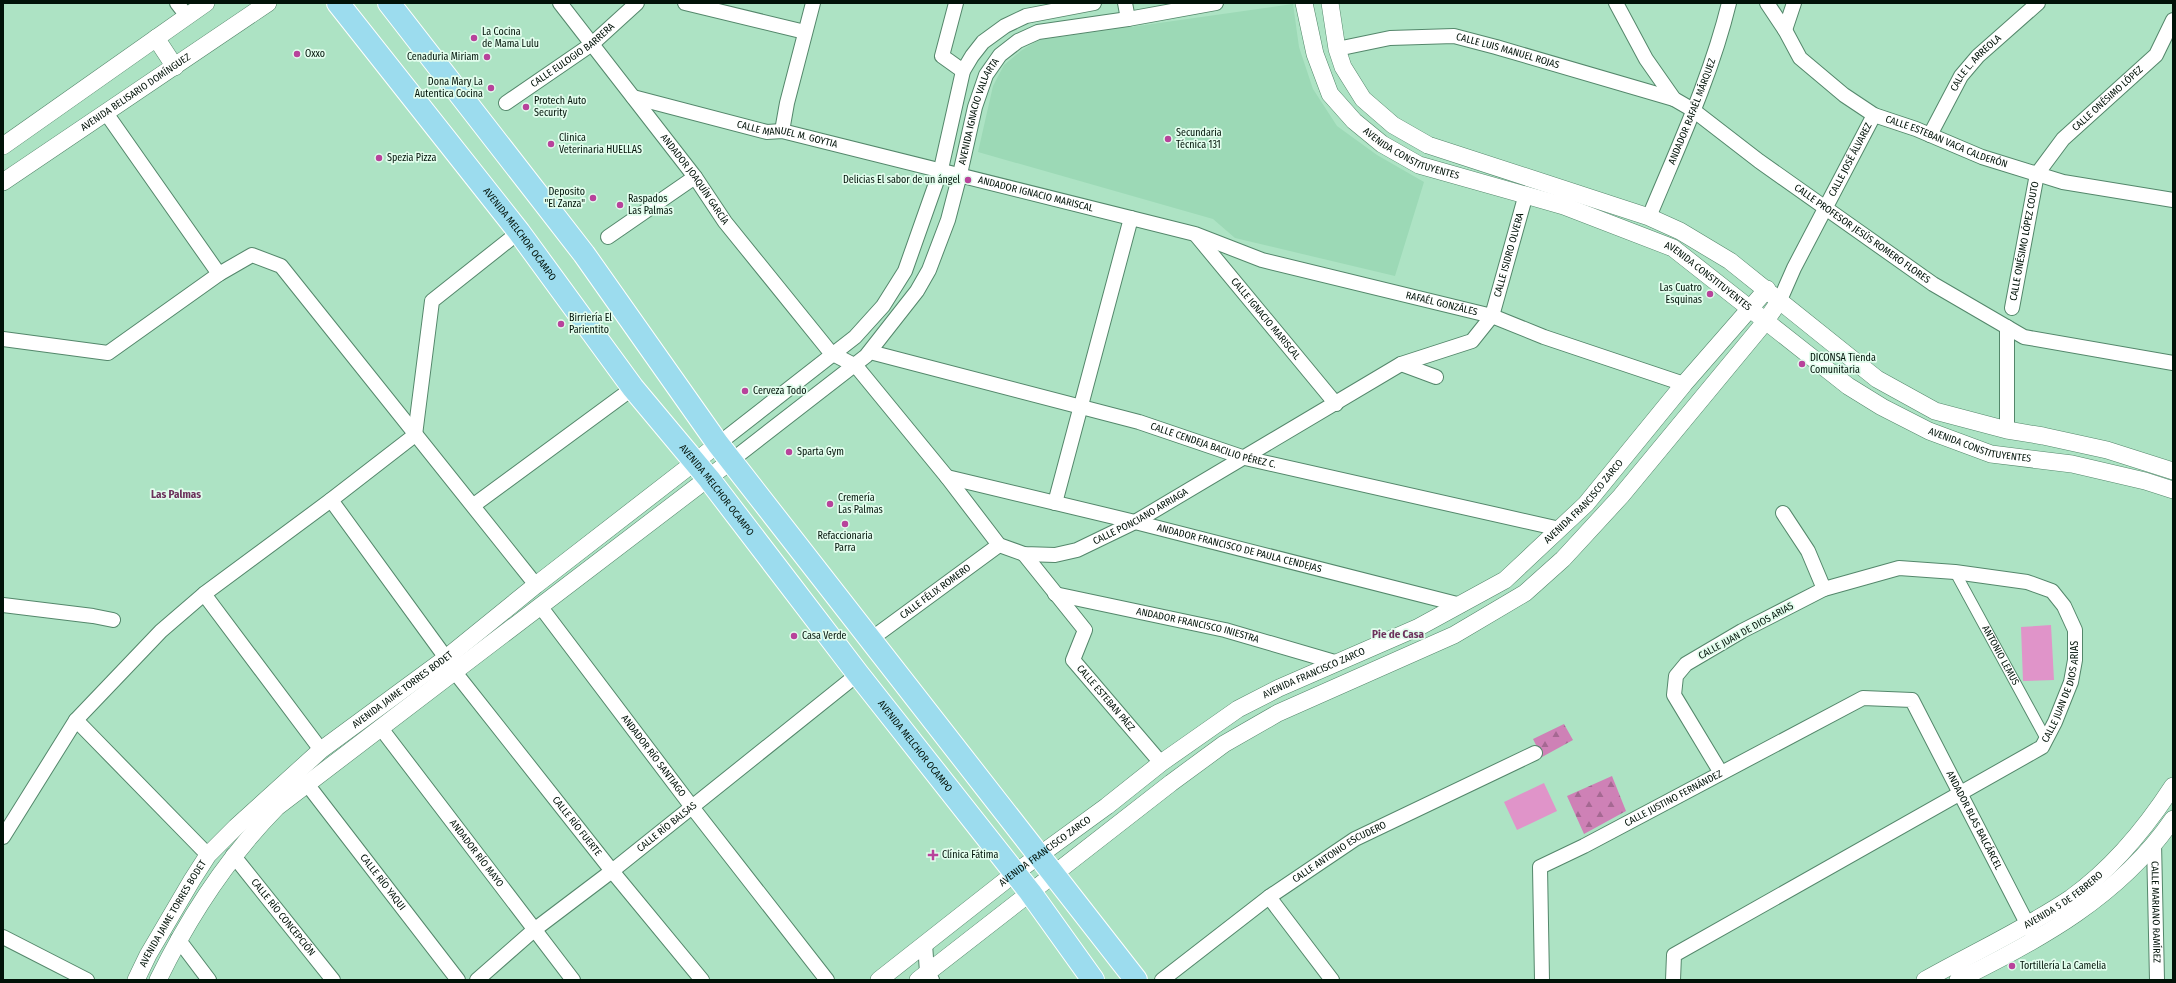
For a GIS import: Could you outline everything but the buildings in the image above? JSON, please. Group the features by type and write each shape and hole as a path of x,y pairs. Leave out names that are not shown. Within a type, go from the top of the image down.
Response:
{"main road":[{"name":"AVENIDA MELCHOR OCAMPO","path":"338,3 519,232 633,388 709,479 858,674 1030,892 1093,980"},
{"path":"389,3 584,254 718,444 732,460 1038,856 1136,980"}],"street":[{"path":"3,146 156,38 182,10 206,3"},
{"name":"AVENIDA BELISARIO DOMÍNGUEZ","path":"3,182 268,3"},
{"name":"ANDADOR JOAQUÍN GARCÍA","path":"560,3 695,177 725,222 831,353"},
{"name":"CALLE EULOGIO BARRERA","path":"506,103 592,44 637,3"},
{"path":"684,3 805,32"},
{"path":"782,130 813,3"},
{"path":"956,3 942,56 963,71"},
{"name":"AVENIDA IGNACIO VALLARTA","path":"718,444 831,353 855,337 883,306 905,271 941,169 963,71 983,42 1005,26 1026,16 1094,3"},
{"path":"1125,3 1128,19"},
{"name":"AVENIDA IGNACIO VALLARTA","path":"732,460 856,366 870,352 917,291 929,270 948,220 975,107 986,75 1000,55 1018,41 1038,32 1128,19 1216,3"},
{"name":"AVENIDA CONSTITUYENTES","path":"1304,3 1315,54 1330,94 1354,121 1382,144 1419,165 1526,194 1581,203 1649,217 1680,231 1730,261 1767,289 1877,379 1935,411 2007,430 2043,436 2106,450 2173,471"},
{"name":"AVENIDA CONSTITUYENTES","path":"1330,3 1337,49 1344,66 1363,100 1393,125 1428,145 1581,203 1672,248 1848,386 1882,407 1929,431 1991,454 2072,464 2145,480 2173,490"},
{"name":"CALLE PROFESOR JESÚS ROMERO FLORES","path":"1616,3 1646,59 1674,99 1693,110 1759,160 1933,284 2024,337 2173,364"},
{"name":"ANDADOR RAFAÉL MÁRQUEZ","path":"1649,217 1693,110 1721,35 1729,3"},
{"name":"CALLE ESTEBAN VACA CALDERÓN","path":"1767,3 1785,30 1800,58 1844,95 1874,115 1982,157 2063,182 2173,200"},
{"path":"1785,30 1794,3"},
{"name":"CALLE L. ARREOLA","path":"1930,136 1961,76 1978,56 2038,3"},
{"name":"CALLE ONÉSIMO LÓPEZ","path":"2037,174 2064,139 2124,87 2156,55 2173,20"},
{"name":"CALLE LUIS MANUEL ROJAS","path":"1337,49 1390,38 1454,36 1674,99"},
{"path":"156,38 175,67"},
{"name":"CALLE MANUEL M. GOYTIA","path":"634,97 767,132 782,130 941,169"},
{"path":"106,112 219,274"},
{"name":"CALLE JOSÉ ÁLVAREZ","path":"1780,300 1794,268 1827,208 1874,115"},
{"name":"ANDADOR IGNACIO MARISCAL","path":"941,169 1195,234"},
{"name":"CALLE ONÉSIMO LÓPEZ COUTO","path":"2012,308 2037,174"},
{"path":"608,237 695,177"},
{"name":"CALLE ISIDRO OLVERA","path":"1492,316 1526,194"},
{"path":"1055,503 1131,218"},
{"path":"3,837 76,720 161,631 204,594 331,500 415,435 432,301 519,232"},
{"name":"RAFAÉL GONZÁLES","path":"1195,234 1262,260 1492,316 1544,337 1684,384"},
{"name":"CALLE IGNACIO MARISCAL","path":"1195,234 1336,404"},
{"path":"3,338 108,353 219,274 252,255 281,266 415,435 474,505 536,585"},
{"name":"CALLE JOSÉ ÁLVAREZ","path":"1767,289 1794,268"},
{"name":"AVENIDA FRANCISCO ZARCO","path":"879,980 1015,873 1107,806 1161,763 1238,709 1419,628 1505,580 1586,504 1684,384 1767,289"},
{"name":"AVENIDA FRANCISCO ZARCO","path":"926,977 1053,874 1224,744 1278,713 1454,635 1525,593 1563,559 1621,496 1765,322 1780,300"},
{"name":"CALLE PONCIANO ARRIAGA","path":"999,545 1024,554 1056,555 1077,550 1135,522 1401,364 1472,341 1492,316"},
{"path":"2007,430 2008,328"},
{"path":"1819,364 1836,346"},
{"name":"CALLE CENDEJA BACILIO PÉREZ C.","path":"870,352 1080,408 1139,422 1245,458 1560,529"},
{"path":"831,353 856,366 947,477 999,545"},
{"path":"1401,364 1436,377"},
{"path":"474,505 633,388"},
{"name":"AVENIDA JAIME TORRES BODET","path":"158,980 178,939 233,855 248,836 277,807 380,727 450,665 536,585 718,444"},
{"name":"AVENIDA JAIME TORRES BODET","path":"136,980 148,955 208,855 236,827 321,750 540,606 709,479 732,460"},
{"name":"ANDADOR FRANCISCO DE PAULA CENDEJAS","path":"947,477 1135,522 1461,605"},
{"name":"CALLE RÍO FUERTE","path":"331,500 450,665 612,871 702,980"},
{"path":"1783,513 1808,551 1824,589"},
{"name":"CALLE FÉLIX ROMERO","path":"871,639 999,545"},
{"name":"CALLE ESTEBAN PÁEZ","path":"1024,554 1085,630 1073,660 1161,763"},
{"name":"CALLE JUAN DE DIOS ARIAS","path":"1673,980 1674,955 2042,747 2071,682 2075,660 2074,630 2064,606 2052,591 2027,582 1955,572 1899,568 1824,589 1742,631 1686,664 1676,676 1674,695 1721,773"},
{"name":"ANTONIO LEMUS","path":"1955,572 2046,739"},
{"path":"204,594 321,750"},
{"name":"ANDADOR FRANCISCO INIESTRA","path":"1055,594 1225,630 1338,663"},
{"path":"3,605 93,616 113,620"},
{"name":"ANDADOR RÍO SANTIAGO","path":"540,606 692,807 827,980"},
{"name":"CALLE RÍO BALSAS","path":"477,980 534,930 612,871 858,674"},
{"name":"CALLE JUSTINO FERNÁNDEZ","path":"1542,980 1540,868 1863,698 1912,700"},
{"name":"ANDADOR BLAS BALCÁRCEL","path":"1912,700 1959,795 2036,940"},
{"path":"76,720 208,855"},
{"name":"ANDADOR RÍO MAYO","path":"380,727 573,980"},
{"name":"CALLE ANTONIO ESCUDERO","path":"1162,980 1269,897 1355,839 1535,753"},
{"name":"CALLE RÍO YAQUI","path":"307,784 458,980"},
{"name":"AVENIDA 5 DE FEBRERO","path":"1925,980 2071,898 2114,862 2143,829 2173,786"},
{"name":"AVENIDA 5 DE FEBRERO","path":"1958,980 2036,940 2078,914 2135,866 2173,819"},
{"name":"CALLE MARIANO RAMÍREZ","path":"2154,843 2157,980"},
{"name":"CALLE RÍO CONCEPCIÓN","path":"233,855 333,980"},
{"path":"1269,897 1332,980"},
{"path":"3,937 87,980"},
{"path":"178,939 209,980"},
{"path":"925,944 926,977"}],"shaded area":[{"name":"Secundaria Técnica 131","path":"1293,4 1299,47 1313,89 1337,126 1377,155 1424,182 1395,276 1235,238 1213,219 978,152 993,86 1004,65 1022,50 1039,40"},
{"path":"2051,625 2054,680 2023,681 2021,627"},
{"path":"1544,783 1557,811 1517,830 1504,802"}],"green space":[{"path":"1564,724 1573,740 1542,757 1533,739"},
{"path":"1612,776 1626,811 1584,834 1567,796"}],"place":[{"name":"La Cocina de Mama Lulu","path":"474,38"},
{"name":"Oxxo","path":"297,54"},
{"name":"Cenaduria Miriam","path":"487,57"},
{"name":"Dona Mary La Autentica Cocina","path":"491,88"},
{"name":"Protech Auto Security","path":"526,107"},
{"name":"Secundaria Técnica 131","path":"1168,139"},
{"name":"Clinica Veterinaria HUELLAS","path":"551,144"},
{"name":"Spezia Pizza","path":"379,158"},
{"name":"Delicias El sabor de un ángel","path":"968,180"},
{"name":"Deposito \"El Zanza\"","path":"593,198"},
{"name":"Raspados Las Palmas","path":"620,205"},
{"name":"Las Cuatro Esquinas","path":"1710,294"},
{"name":"Birriería El Parientito","path":"561,324"},
{"name":"DICONSA Tienda Comunitaria","path":"1802,364"},
{"name":"Cerveza Todo","path":"745,391"},
{"name":"Sparta Gym","path":"789,452"},
{"name":"Cremería Las Palmas","path":"830,504"},
{"name":"Refaccionaria Parra","path":"845,524"},
{"name":"Casa Verde","path":"794,636"},
{"name":"Clínica Fátima","path":"933,855"},
{"name":"Tortillería La Camelia","path":"2012,966"}],"district":[{"name":"Las Palmas","path":"176,494"},
{"name":"Pie de Casa","path":"1398,634"}]}
